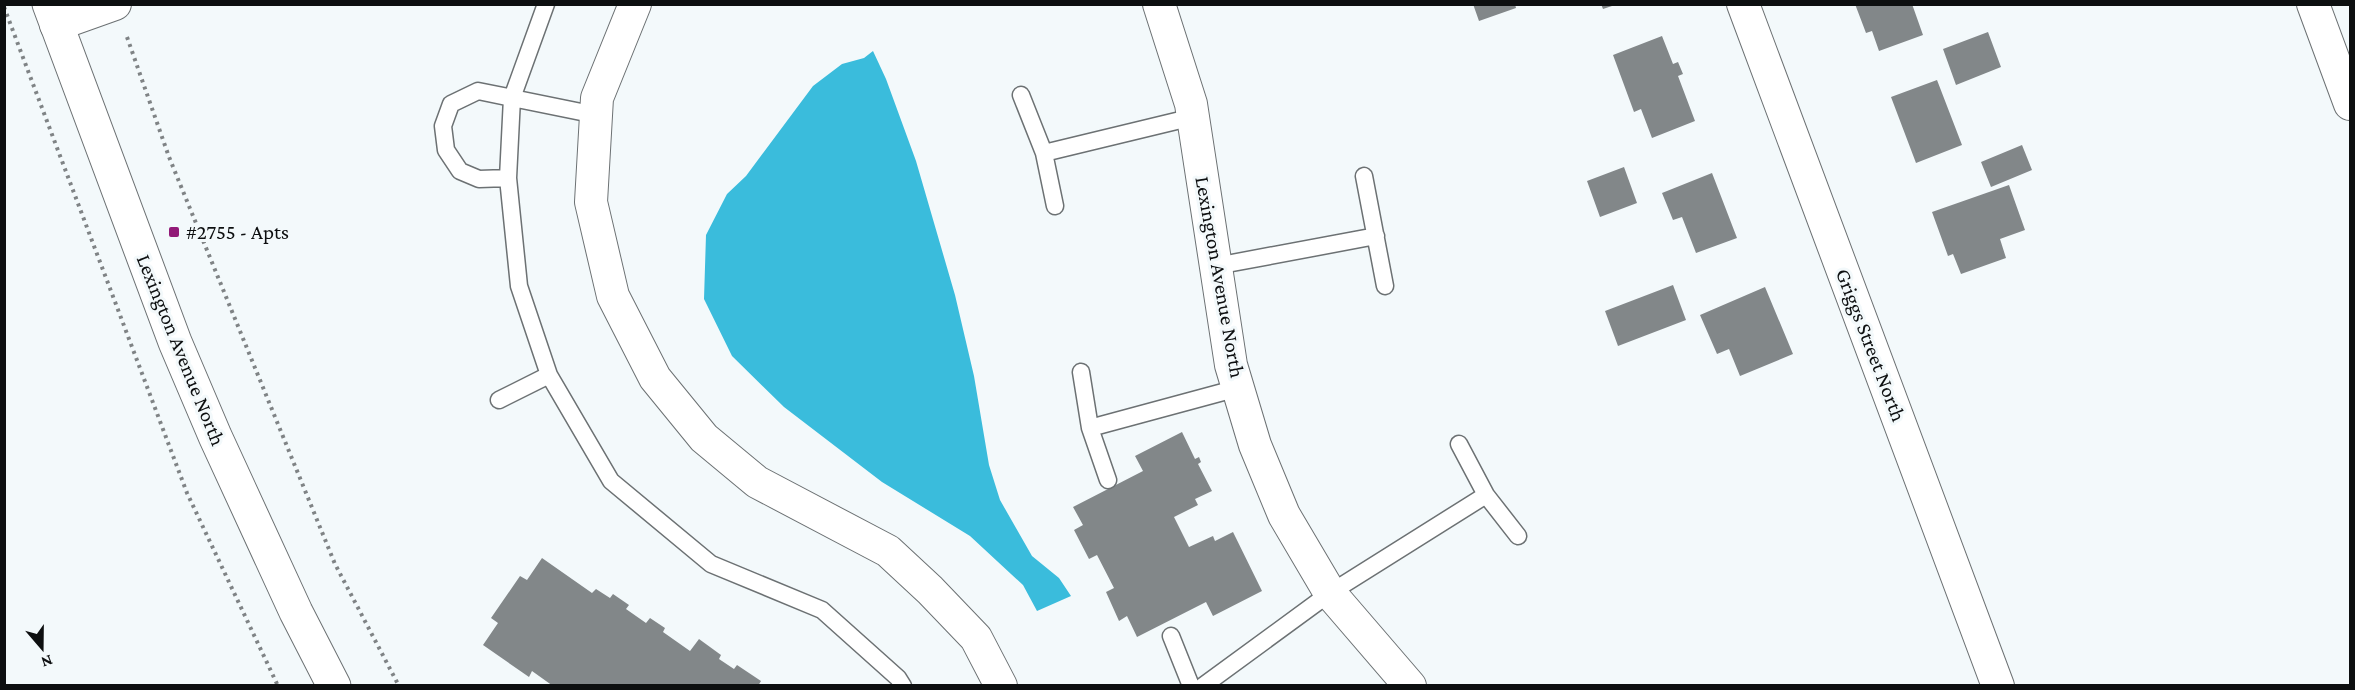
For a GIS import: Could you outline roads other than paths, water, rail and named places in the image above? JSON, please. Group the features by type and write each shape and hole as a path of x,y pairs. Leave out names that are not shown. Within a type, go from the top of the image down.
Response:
{"main road":[{"name":"Lexington Avenue North","path":"53,15 175,342 214,436 296,612 334,686"}],"street":[{"path":"635,4 597,98 591,201 614,296 655,378 704,438 757,482 888,551 976,638 1001,686"},
{"name":"Lexington Avenue North","path":"1159,4 1191,104 1231,365 1255,445 1284,515 1330,593 1410,686"},
{"name":"Griggs Street North","path":"1743,4 1998,686"},
{"path":"2313,4 2350,104"},
{"path":"53,15 119,15"}],"lane":[{"path":"546,4 512,98 508,178 519,286 549,375 611,481 711,564 822,610 898,678 903,686"},
{"path":"508,178 479,179 460,171 446,150 443,126 451,104 478,91 596,115"},
{"path":"1022,95 1044,153 1055,206"},
{"path":"1044,153 1193,117"},
{"path":"1364,176 1385,286"},
{"path":"1216,266 1376,236"},
{"path":"1081,372 1090,428 1108,480"},
{"path":"499,400 549,375"},
{"path":"1090,428 1238,388"},
{"path":"1459,444 1486,495 1518,536"},
{"path":"1203,686 1330,593 1486,495"},
{"path":"1171,636 1191,686"}],"water":[{"path":"873,51 886,79 916,161 955,295 974,376 989,465 1000,500 1032,556 1059,578 1071,596 1037,611 1023,585 970,536 882,482 784,407 732,356 704,299 706,235 727,194 746,176 813,86 842,64 864,58"}],"place":[{"name":"#2755 - Apts","path":"174,232"}]}
